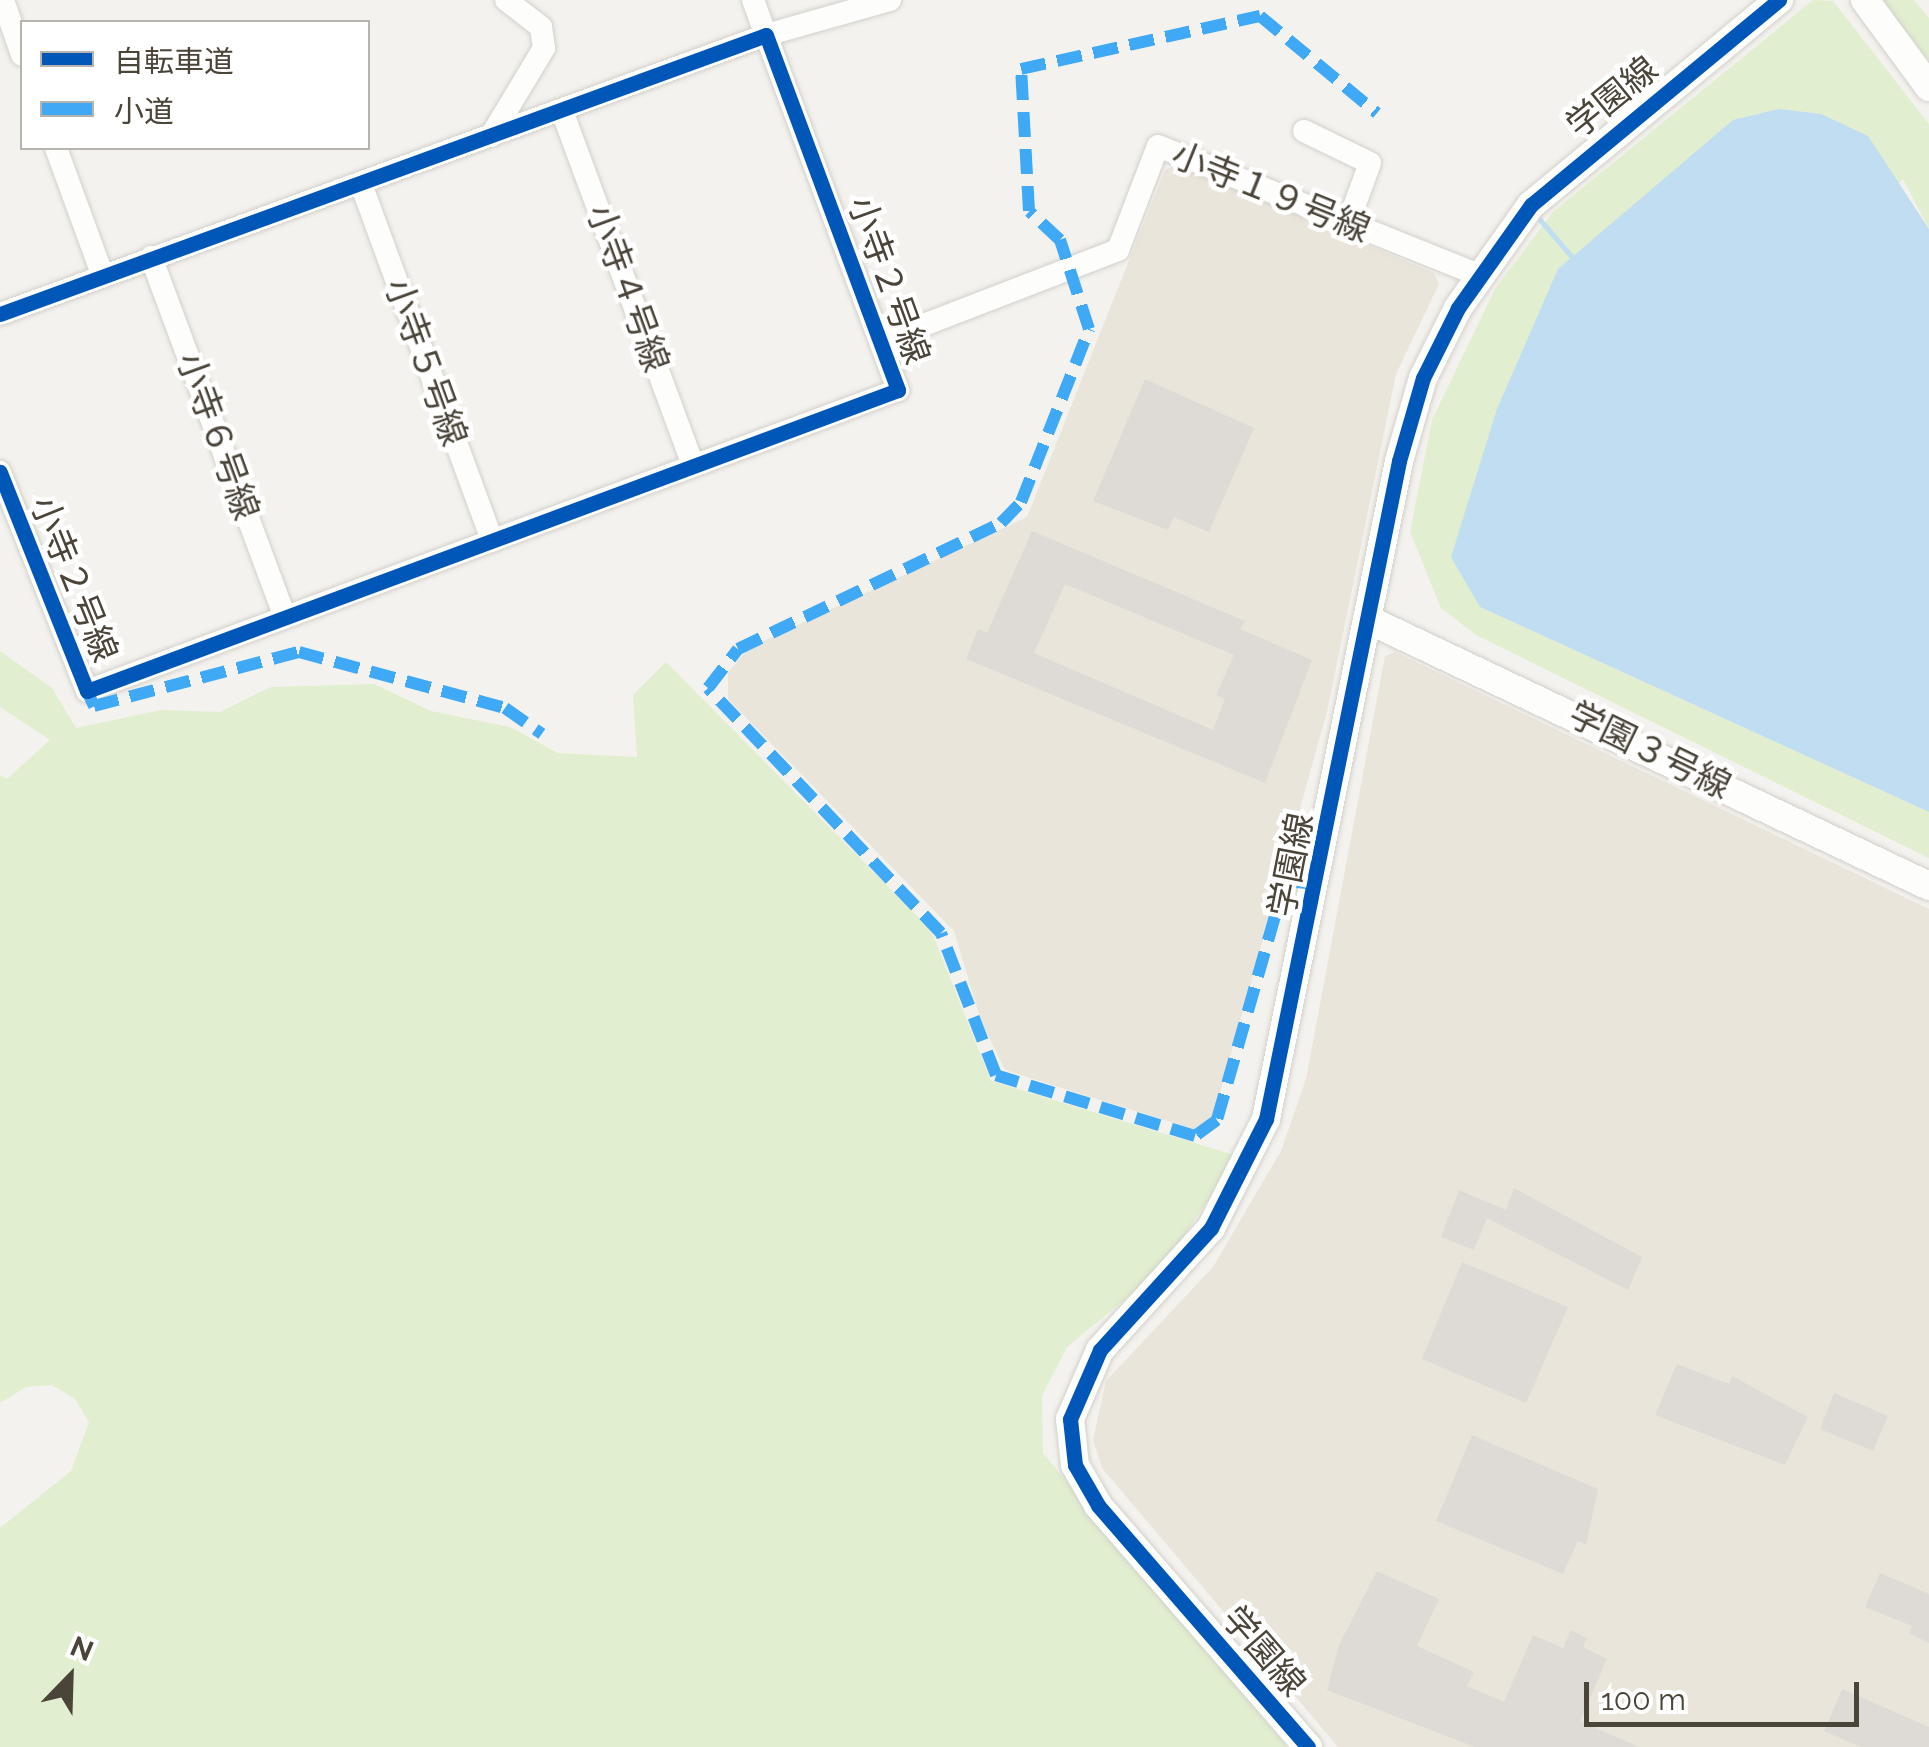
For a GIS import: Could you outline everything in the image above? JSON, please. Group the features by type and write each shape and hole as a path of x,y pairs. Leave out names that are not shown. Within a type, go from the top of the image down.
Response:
{"street":[{"path":"3,0 20,49"},
{"path":"492,136 544,48 541,26 506,0"},
{"name":"小寺２号線","path":"0,472 87,691 898,390 753,0"},
{"name":"学園線","path":"1308,1747 1098,1505 1075,1465 1070,1419 1100,1350 1211,1228 1266,1119 1423,378 1476,274 1552,186 1779,0"},
{"path":"1865,0 1929,87"},
{"path":"0,314 766,35 878,2"},
{"name":"小寺４号線","path":"562,110 693,465"},
{"path":"1304,131 1370,164 1348,223"},
{"name":"小寺１９号線","path":"882,341 1118,250 1158,146 1476,274"},
{"path":"57,150 102,274"},
{"name":"小寺５号線","path":"361,184 492,541"},
{"name":"小寺６号線","path":"151,257 284,616"},
{"name":"学園３号線","path":"1369,620 1929,886"}],"shaded area":[{"path":"1177,165 1434,273 1439,284 1396,374 1327,712 1211,1124 1196,1130 1005,1070 981,1021 954,931 728,699 728,672 749,648 1027,517 1165,170"},
{"path":"1395,652 1929,909 1929,1747 1338,1747 1102,1468 1093,1440 1106,1381 1213,1267 1281,1151 1306,1079 1385,656"}],"green space":[{"path":"1813,0 1833,1 1929,124 1929,229 1903,179 1480,607 1929,812 1929,858 1476,635 1441,608 1410,532 1432,420 1495,289 1553,212"},
{"path":"1881,0 1914,0 1929,18 1929,61"},
{"path":"0,651 52,688 76,728 161,710 220,712 271,687 374,684 431,711 510,727 558,753 637,757 633,695 666,662 931,930 991,1081 1237,1156 1163,1268 1067,1347 1042,1396 1043,1453 1287,1747 0,1747 0,1528 71,1471 89,1422 75,1399 52,1385 26,1387 0,1403 0,775 7,779 50,740 0,707"}],"water":[{"path":"1779,109 1821,114 1868,136 1929,229 1929,812 1480,607 1451,557 1497,409 1558,269 1733,120"}],"building":[{"path":"1145,379 1254,428 1209,532 1174,517 1168,530 1093,501"},
{"path":"1032,531 1245,621 1240,629 1312,660 1265,783 966,659 978,629 987,633","holes":["1065,584 1234,655 1216,695 1225,699 1213,730 1034,653"]},
{"path":"1514,1188 1642,1257 1628,1290 1487,1218 1474,1250 1441,1237 1459,1190 1506,1210"},
{"path":"1462,1262 1568,1307 1526,1403 1422,1359"},
{"path":"1677,1364 1729,1384 1732,1376 1808,1417 1785,1465 1655,1415"},
{"path":"1834,1393 1888,1416 1873,1451 1820,1429"},
{"path":"1472,1435 1598,1489 1586,1545 1578,1541 1563,1574 1436,1521"},
{"path":"1377,1571 1439,1599 1417,1646 1474,1672 1467,1686 1504,1702 1533,1635 1563,1648 1571,1630 1587,1638 1583,1647 1607,1659 1580,1721 1639,1747 1475,1747 1327,1690 1339,1645"},
{"path":"1880,1573 1929,1594 1929,1643 1909,1633 1912,1626 1865,1607"},
{"path":"1842,1689 1929,1727 1929,1747 1861,1747 1824,1731"}],"waterway":[{"path":"1535,214 1572,257"}],"marked path":[{"path":"1318,884 1285,881 1217,1120 1195,1136 996,1075 941,933 708,688 738,649 1001,523 1021,502 1089,329 1060,240 1029,211 1021,69 1260,16 1377,113"},
{"path":"87,691 94,706 299,652 505,708 542,734"}],"cycle path":[{"path":"1308,1747 1098,1505 1075,1465 1070,1419 1100,1350 1211,1228 1266,1119 1399,461 1423,378 1458,308 1531,205 1779,0"},
{"path":"0,314 766,35 898,390 87,691 0,472"}]}
